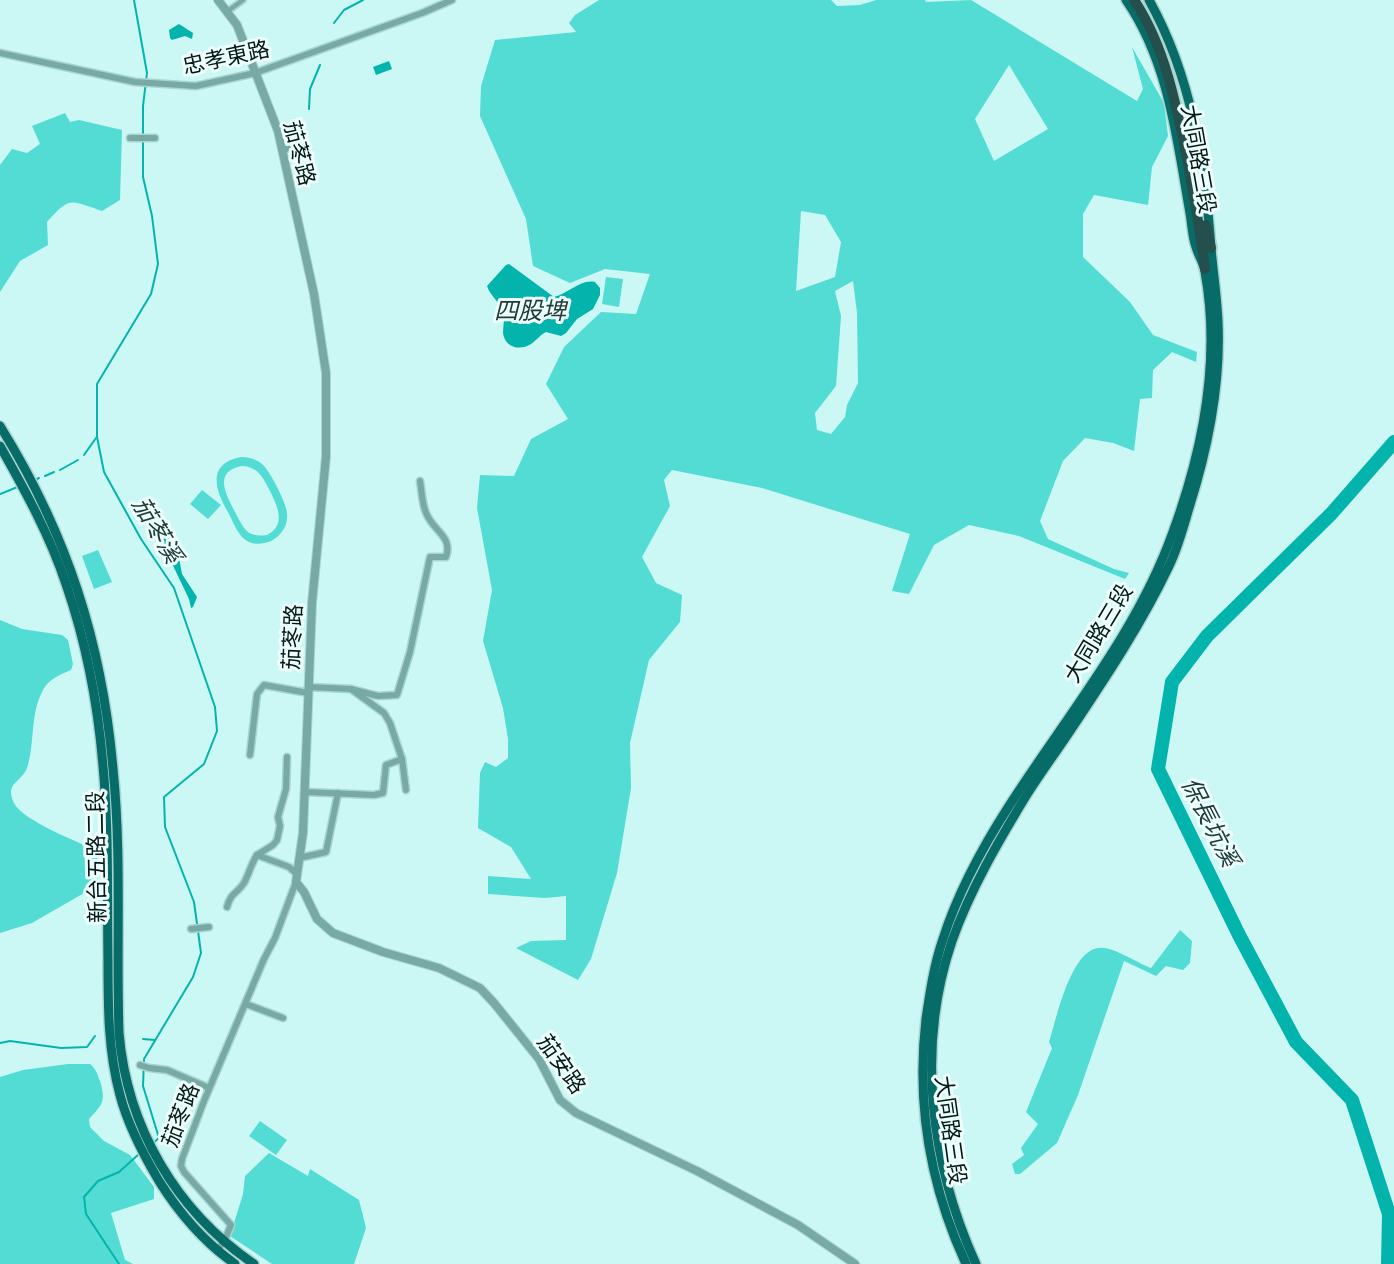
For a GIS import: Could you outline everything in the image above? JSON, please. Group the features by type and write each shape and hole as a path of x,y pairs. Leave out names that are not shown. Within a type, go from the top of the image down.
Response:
{"highway":[{"path":"1134,0 1155,42 1177,104 1205,268"},
{"path":"1141,0 1163,45 1178,87 1211,248"}],"main road":[{"name":"大同路三段","path":"966,1264 942,1205 929,1155 924,1113 922,1062 931,983 942,939 977,859 1009,806 1119,642 1142,601 1174,532 1201,438 1209,381 1211,328 1205,268 1195,246 1171,108 1157,58 1140,19 1126,0"},
{"name":"大同路三段","path":"976,1264 952,1206 937,1140 932,1064 933,1035 941,982 953,940 983,872 1027,794 1126,646 1170,564 1209,440 1217,381 1218,324 1209,211 1191,107 1178,62 1160,19 1149,0"},
{"name":"新台五路二段","path":"0,426 45,508 64,551 91,634 103,691 113,769 117,838 119,1033 127,1085 137,1118 161,1168 185,1202 224,1242 254,1264"},
{"name":"新台五路二段","path":"0,446 36,512 66,584 88,667 103,766 107,850 108,1009 113,1064 120,1097 140,1148 178,1209 217,1250 235,1264"}],"street":[{"name":"茄苳路","path":"218,0 237,25 278,131 314,294 326,373 326,457 312,603 302,850 297,878 275,938 209,1088 181,1166 231,1225 224,1242"},
{"path":"228,11 243,0"},
{"name":"忠孝東路","path":"0,53 86,73 138,82 196,86 255,73 422,14 452,0"},
{"path":"130,138 155,138"},
{"path":"283,151 298,142"},
{"path":"250,755 257,694 264,685 308,690 351,689 378,696 397,695 410,652 430,557 446,557 448,551 447,541 427,515 420,481"},
{"path":"351,689 384,712 390,723 402,759 406,790"},
{"path":"227,907 232,893 243,884 256,855 277,840 280,826 278,817 286,789 287,757"},
{"path":"305,792 374,795 383,793 386,765 402,759"},
{"path":"299,858 326,852 338,793"},
{"path":"256,855 289,867 297,878"},
{"name":"茄安路","path":"297,878 317,919 333,933 382,952 439,968 480,988 538,1059 560,1100 576,1113 697,1172 798,1225 855,1264"},
{"path":"191,928 209,927"},
{"path":"246,1004 283,1018"},
{"path":"140,1065 168,1070 209,1088"},
{"path":"217,1250 224,1242"}],"shaded area":[{"path":"599,0 831,0 837,6 860,5 876,0 925,0 926,2 971,0 1137,101 1143,89 1132,47 1164,103 1168,136 1152,167 1148,205 1094,195 1083,214 1083,257 1130,302 1153,335 1197,352 1196,362 1172,352 1153,370 1152,398 1140,399 1134,451 1113,443 1085,438 1063,461 1040,521 1048,539 1114,569 1129,573 1125,579 1019,536 969,525 934,545 909,594 892,591 910,534 762,488 672,470 664,480 670,506 642,557 656,583 682,595 680,622 649,660 630,743 631,788 617,873 591,959 578,980 516,948 531,941 566,940 566,896 545,898 488,894 488,876 531,879 511,847 478,828 480,773 485,762 496,767 508,758 508,739 503,708 483,641 492,590 477,508 480,475 514,476 531,439 568,419 546,384 564,347 601,312 636,314 650,274 605,269 570,283 533,266 526,219 480,116 481,86 495,40 576,32 569,23 575,15","holes":["1009,65 1048,129 994,161 975,119","801,211 825,215 841,242 835,277 796,291","853,281 857,313 858,383 847,405 845,417 831,434 817,430 815,413 836,386 841,316 835,291"]},
{"path":"65,113 70,122 79,120 122,130 120,200 102,211 83,204 66,204 47,222 48,245 20,261 0,292 0,165 12,149 27,153 40,144 32,126"},
{"path":"606,277 623,279 619,307 602,304"},
{"path":"241,457 257,461 262,464 277,487 286,508 287,519 283,530 272,540 262,544 252,543 243,538 235,527 220,497 217,480 222,466","holes":["241,466 257,471 263,479 278,510 277,526 267,535 259,536 246,530 226,492 224,479 227,473"]},
{"path":"202,490 221,505 208,519 190,504"},
{"path":"98,550 112,582 94,589 82,556"},
{"path":"0,620 22,629 62,635 68,640 73,664 71,670 50,681 42,692 34,720 27,768 12,787 11,796 19,810 28,817 97,851 98,885 32,923 0,933"},
{"path":"1180,930 1192,941 1190,963 1183,970 1166,966 1156,976 1124,961 1078,1095 1057,1143 1020,1174 1015,1174 1012,1164 1024,1155 1021,1148 1038,1124 1026,1112 1052,1048 1049,1042 1061,1001 1074,969 1093,949 1104,948 1121,953 1151,968"},
{"path":"68,1064 90,1064 95,1069 103,1098 100,1106 89,1119 90,1127 104,1141 130,1155 154,1187 154,1199 111,1213 125,1260 133,1264 0,1264 0,1077 23,1070"},
{"path":"260,1121 287,1140 276,1155 249,1136"},
{"path":"269,1153 308,1176 310,1169 359,1200 366,1228 354,1264 272,1264 230,1236 243,1194 245,1176"}],"water":[{"path":"179,24 193,33 192,39 185,36 172,40 170,38 169,30"},
{"path":"389,61 392,69 376,75 373,67"},
{"name":"四股埤","path":"509,264 554,297 590,282 595,282 600,288 600,295 593,309 577,319 566,333 561,336 546,332 527,346 514,347 504,338 502,310 487,286"},
{"path":"152,530 172,532 175,536 182,574 197,597 193,607 191,608 165,549"}],"waterway":[{"name":"茄苳溪","path":"134,0 147,73 143,106 143,177 152,216 158,264 151,294 97,384 97,437 104,472 141,539 174,588 215,707 217,731 204,764 164,797 165,827 194,902 201,953 193,977 144,1059 143,1086 159,1138 153,1143"},
{"path":"334,23 344,10 363,0"},
{"path":"309,109 310,89 320,65"},
{"path":"84,455 96,438"},
{"name":"保長坑溪","path":"1388,1264 1389,1214 1352,1100 1296,1042 1239,935 1158,769 1172,682 1207,636 1331,514 1394,442"},
{"path":"60,470 78,460"},
{"path":"45,476 54,472"},
{"path":"33,481 39,478"},
{"path":"0,494 20,486"},
{"name":"茄苳溪","path":"0,1043 10,1041 61,1048 87,1047 95,1036"},
{"name":"茄苳溪","path":"143,1039 155,1040"},
{"path":"119,1264 86,1214 84,1197 98,1181 119,1172 139,1154"}]}
